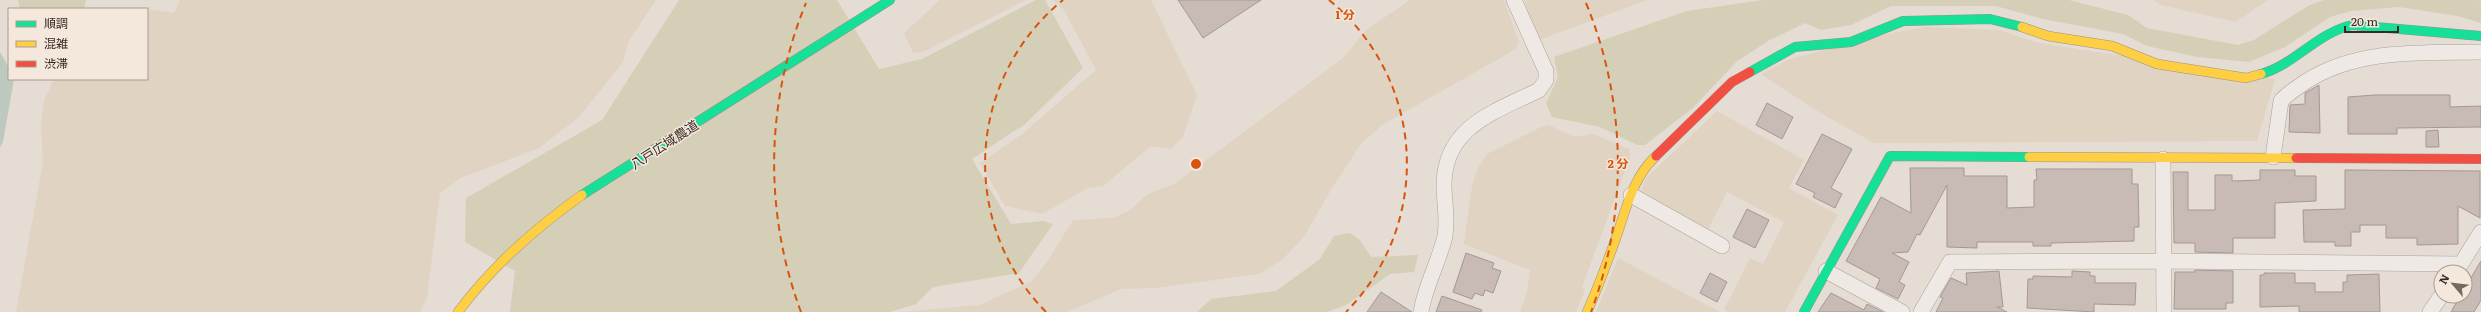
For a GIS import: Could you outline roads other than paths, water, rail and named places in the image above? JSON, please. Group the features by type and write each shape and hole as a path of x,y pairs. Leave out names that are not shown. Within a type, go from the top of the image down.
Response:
{"street":[{"name":"八戸広域農道","path":"458,312 498,264 530,233 607,180 890,0"},
{"path":"1421,312 1444,237 1447,219 1444,184 1447,159 1459,139 1474,123 1539,90 1546,80 1546,71 1514,0"},
{"path":"1587,312 1600,284 1631,195 1646,165 1732,82 1794,47 1851,42 1902,21 1990,19 2017,25 2048,36 2112,46 2157,64 2246,78 2272,71 2326,34 2338,28 2352,25 2472,34 2481,36"},
{"path":"2273,156 2281,101 2318,74 2334,66 2367,56 2411,53 2481,52"},
{"path":"1804,312 1890,156 2163,159 2273,156 2481,159"},
{"path":"2163,159 2164,312"},
{"path":"1631,195 1722,246"},
{"path":"2461,264 2481,232"},
{"path":"1921,312 1950,262 2164,261 2433,267"},
{"path":"1826,271 1902,312"}]}
